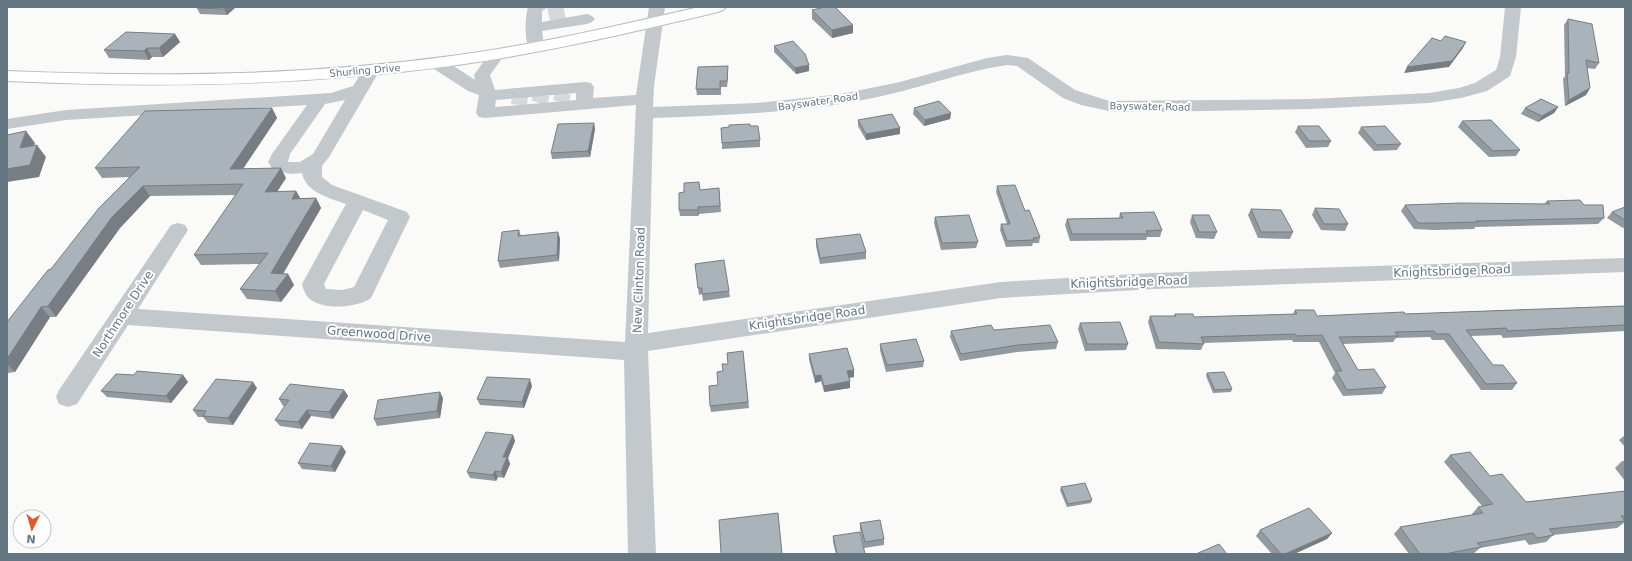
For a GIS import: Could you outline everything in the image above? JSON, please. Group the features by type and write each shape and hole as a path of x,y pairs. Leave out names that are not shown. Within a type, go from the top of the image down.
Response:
{"main road":[{"name":"Shurling Drive","path":"7,76 142,80 212,80 306,76 372,70 437,63 536,47 593,36 656,14 718,7"}],"street":[{"name":"Bayswater Road","path":"487,93 485,113 519,101 562,98 584,105 764,108 816,103 870,94 993,62 1008,60 1022,62 1069,94 1087,101 1109,106 1149,107 1303,104 1429,98 1461,93 1481,87 1504,72 1508,57 1514,7"},
{"path":"567,12 585,12"},
{"path":"536,47 540,17 585,12"},
{"path":"585,12 593,36"},
{"name":"New Clinton Road","path":"642,554 636,348 645,106 648,66 656,14"},
{"path":"487,93 482,75 497,54"},
{"path":"437,63 474,87 487,93"},
{"path":"319,100 278,162 280,166 298,169 312,165 320,157 372,70"},
{"path":"7,124 66,116 319,100 343,96 359,90"},
{"path":"312,165 311,176 314,182 325,190 400,218 363,292 356,297 347,298 320,295 316,291 313,284 357,202"},
{"name":"Northmore Drive","path":"68,397 123,316 178,230"},
{"name":"Knightsbridge Road","path":"636,348 1001,290 1153,281 1625,265"},
{"path":"330,331 347,298"},
{"name":"Greenwood Drive","path":"123,316 330,331 636,348"}],"building":[{"path":"227,7 224,9 197,8"},
{"path":"825,7 835,7 853,25 832,30 812,10"},
{"path":"1568,19 1592,24 1599,63 1586,60 1590,88 1569,100 1567,73 1569,73"},
{"path":"126,32 175,34 159,48 147,48 144,51 104,50"},
{"path":"1445,36 1466,42 1452,61 1407,67 1432,38 1441,41"},
{"path":"793,41 805,54 809,65 795,68 774,46"},
{"path":"728,66 727,81 720,81 720,89 696,89 698,67"},
{"path":"1541,99 1558,107 1542,116 1525,108"},
{"path":"939,101 951,113 925,120 914,108"},
{"path":"272,108 230,169 281,168 265,192 296,191 292,199 316,198 271,273 288,274 275,291 240,289 268,253 194,255 243,184 143,186 112,217 48,306 41,307 7,359 7,322 99,208 140,167 95,168 145,111"},
{"path":"892,114 900,128 866,134 858,120"},
{"path":"1491,120 1520,150 1493,151 1462,121"},
{"path":"594,123 588,151 551,153 558,124"},
{"path":"750,124 750,126 758,126 760,140 722,143 721,128 729,127 729,125"},
{"path":"1298,126 1319,126 1331,141 1309,141"},
{"path":"1385,126 1401,144 1377,145 1361,127"},
{"path":"26,131 20,148 37,145 30,165 7,169 7,135"},
{"path":"699,182 700,190 719,188 720,206 698,207 698,210 679,210 679,193 684,192 684,183"},
{"path":"1015,185 1025,211 1029,210 1040,237 1033,238 1034,240 1007,241 1001,224 1010,224 997,186"},
{"path":"1580,200 1584,205 1603,205 1604,218 1418,223 1405,205 1461,203 1550,204 1547,201"},
{"path":"1625,207 1625,220 1612,212"},
{"path":"1315,208 1339,209 1348,224 1324,224"},
{"path":"1251,209 1281,210 1293,232 1261,232"},
{"path":"1154,212 1162,230 1146,231 1148,234 1072,234 1067,219 1123,218 1120,213"},
{"path":"969,215 978,242 942,243 935,217"},
{"path":"1192,215 1209,215 1217,232 1199,232"},
{"path":"519,230 518,236 558,232 557,255 498,261 502,232"},
{"path":"860,234 866,252 820,258 816,239"},
{"path":"724,260 729,291 702,294 702,288 698,288 695,264"},
{"path":"1625,306 1625,325 1508,331 1506,328 1466,330 1493,365 1503,365 1517,383 1486,384 1449,334 1436,334 1434,331 1395,332 1398,336 1339,337 1358,370 1374,369 1386,387 1347,390 1336,371 1342,371 1322,335 1296,336 1295,334 1201,337 1204,344 1159,342 1150,316 1176,316 1175,314 1193,314 1194,317 1297,314 1295,310 1314,310 1317,316"},
{"path":"1120,322 1128,344 1087,344 1080,323"},
{"path":"991,325 994,330 1050,325 1058,342 1018,345 961,354 951,331"},
{"path":"916,339 924,361 887,365 880,344"},
{"path":"847,348 854,370 847,371 850,381 824,386 821,375 815,376 809,354"},
{"path":"743,351 748,402 710,406 709,386 718,385 717,372 723,371 722,364 728,364 727,353"},
{"path":"137,371 183,375 166,396 101,391 116,374 134,375"},
{"path":"1224,372 1232,389 1215,390 1207,373"},
{"path":"487,377 530,379 522,402 477,399"},
{"path":"216,379 253,382 228,418 203,416 206,411 193,410"},
{"path":"290,384 344,390 329,412 307,410 298,422 275,420 289,400 279,399"},
{"path":"440,392 437,411 374,419 378,400"},
{"path":"486,432 513,435 503,457 507,457 501,472 495,471 493,475 467,472"},
{"path":"310,443 342,446 331,466 298,463"},
{"path":"1470,452 1490,476 1502,474 1526,502 1625,491 1625,516 1621,516 1625,521 1549,529 1554,535 1537,538 1533,533 1477,543 1481,547 1449,554 1420,554 1400,527 1483,513 1478,507 1493,504 1450,455"},
{"path":"1085,483 1092,500 1068,504 1061,487"},
{"path":"1309,508 1332,533 1285,554 1281,554 1260,530"},
{"path":"778,513 782,554 721,554 719,520"},
{"path":"880,520 884,539 865,542 860,523"},
{"path":"860,532 865,554 837,554 833,536"},
{"path":"1219,544 1227,554 1196,554"}],"tunnel":[{"path":"549,16 567,12"},
{"path":"561,102 563,93"},
{"path":"539,103 542,94"},
{"path":"519,105 520,96"}]}
